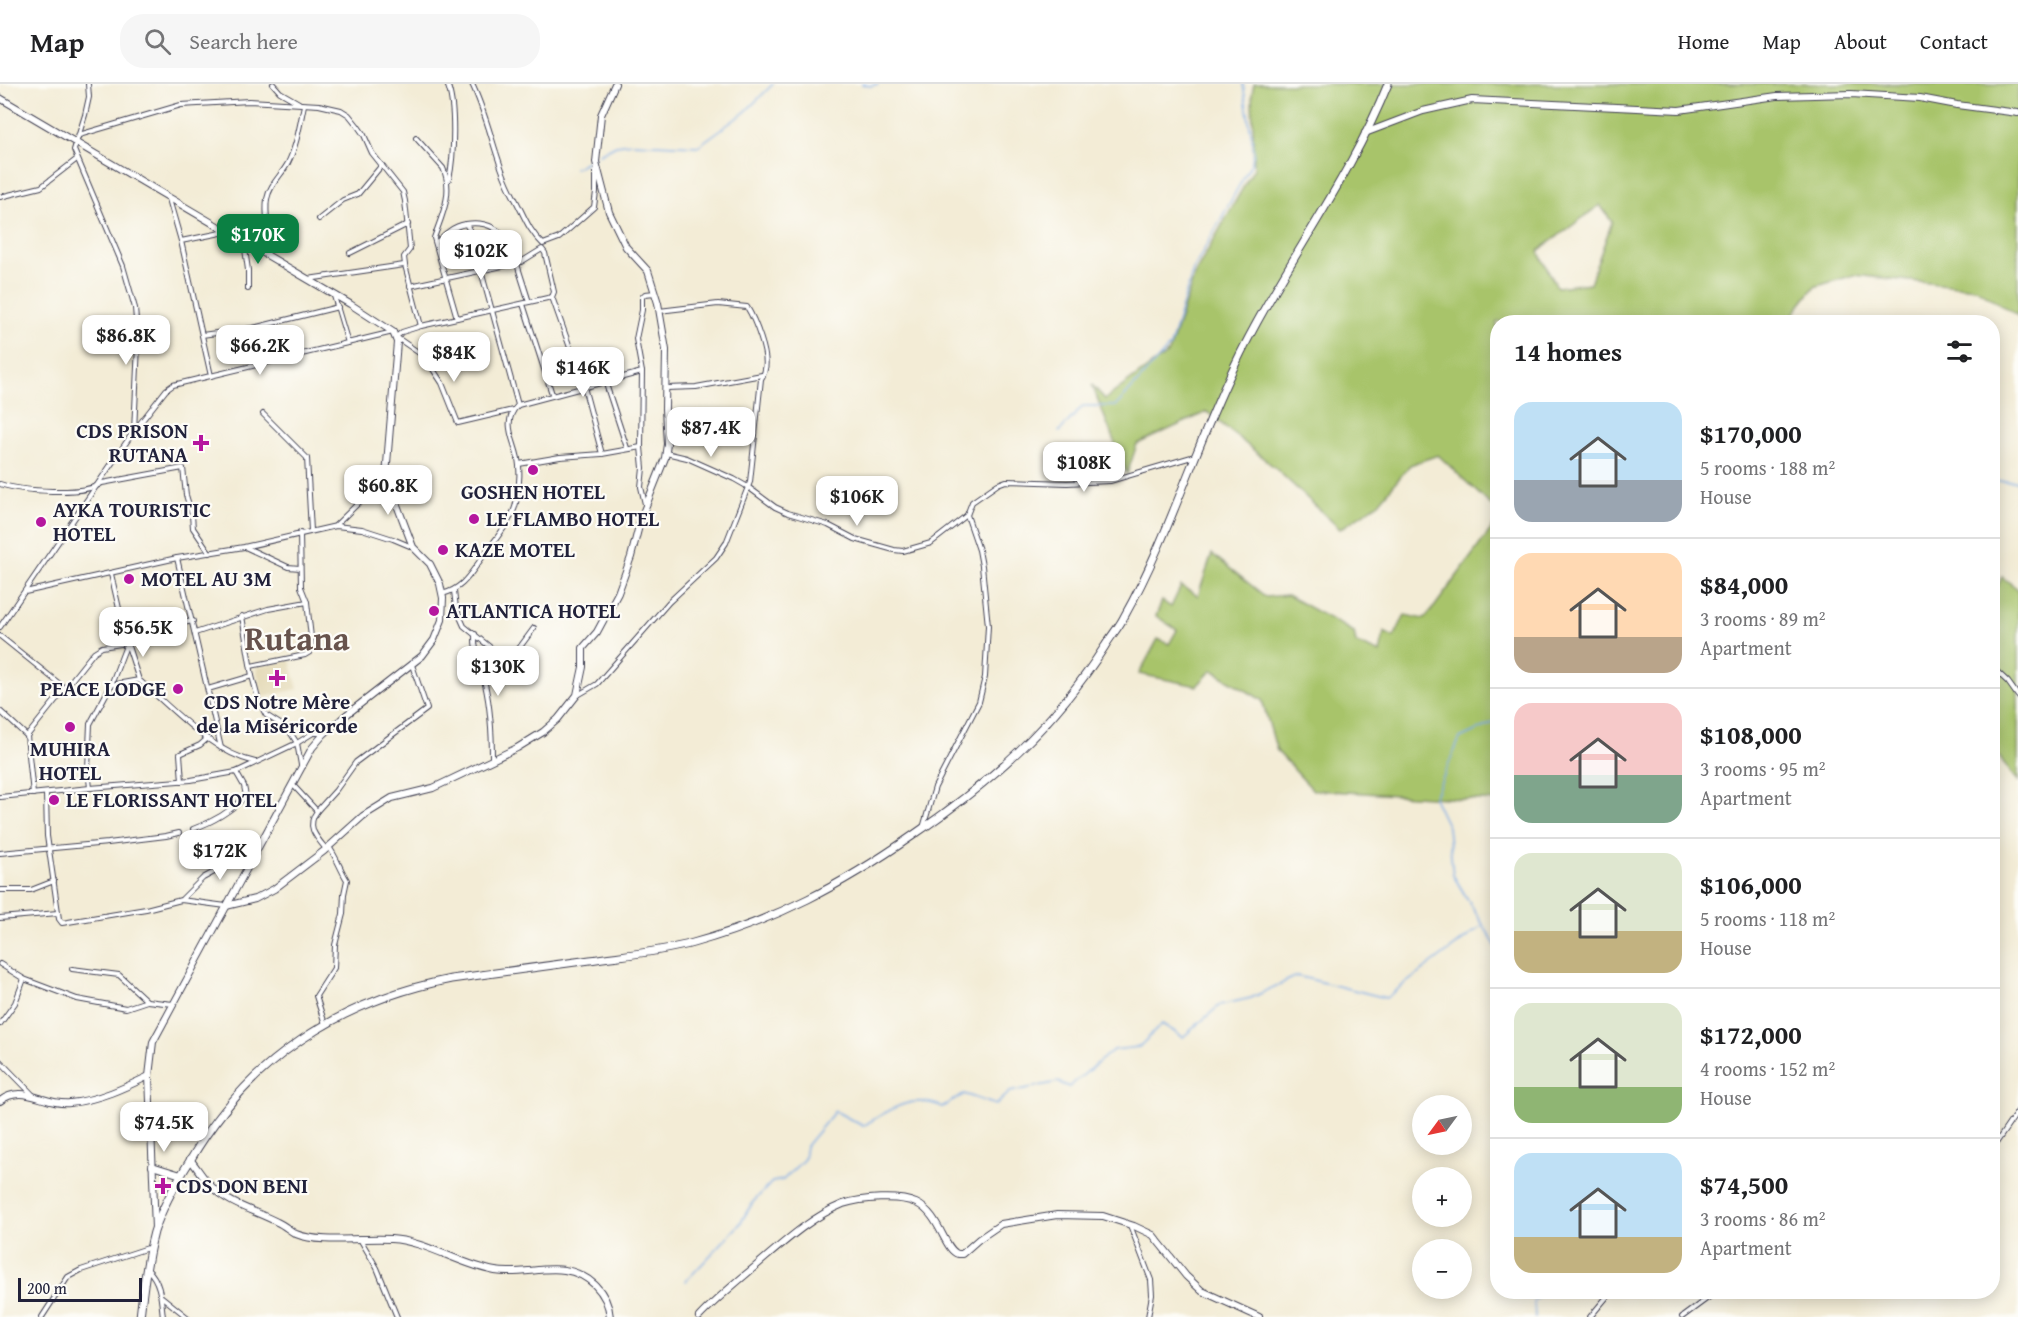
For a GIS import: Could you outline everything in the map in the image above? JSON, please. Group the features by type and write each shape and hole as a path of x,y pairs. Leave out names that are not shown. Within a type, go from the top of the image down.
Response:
{"main road":[{"path":"140,1317 155,1231 190,1159 215,1121 239,1092 273,1060 325,1024 365,1004 423,984 634,954 689,944 744,927 816,896 887,854 960,803 1035,738 1091,669 1123,619 1155,556 1208,423 1248,338 1350,163 1388,84"}],"street":[{"path":"88,84 87,106 74,150 123,267 135,308 138,345 134,431"},
{"path":"273,84 280,92 303,105"},
{"path":"447,84 451,92 452,163 448,194 441,223 434,238 457,318"},
{"path":"472,84 489,127 508,188 532,234 543,244 559,238 594,207 601,115 615,84"},
{"path":"1365,133 1424,111 1472,100 1680,110 1768,97 1851,94 1920,98 2018,113"},
{"path":"0,98 334,295 395,335 425,357 442,383 458,423 513,410"},
{"path":"79,135 181,105 249,101 319,105 341,110 349,115 364,135 372,153 402,192 410,249 404,257 405,265 421,326"},
{"path":"266,256 268,252 267,199 277,176 287,165 293,150 303,105"},
{"path":"416,138 443,168 448,183"},
{"path":"0,197 41,187 77,159"},
{"path":"577,695 583,668 583,648 597,632 618,593 645,508 666,453 666,350 660,311 648,271 626,247 609,212 596,162"},
{"path":"319,219 343,200 358,194 382,165"},
{"path":"169,198 211,376"},
{"path":"436,243 449,230 476,222 486,224 505,236 510,242 529,302"},
{"path":"350,253 408,224"},
{"path":"466,224 493,310 518,405"},
{"path":"181,242 227,232"},
{"path":"244,242 249,289"},
{"path":"410,285 515,263 542,249 546,253 554,292 552,297 584,387 602,454"},
{"path":"307,279 405,265"},
{"path":"645,508 641,487 643,468 642,372 636,339 642,297 645,294 655,293"},
{"path":"334,295 348,343"},
{"path":"0,627 134,431 165,390 173,385 552,297"},
{"path":"523,304 552,395"},
{"path":"46,793 48,848 59,919 62,923 146,909 181,900 226,906 255,899 273,889 328,847 363,816 392,798 433,788 492,760 543,732 558,719 577,695 597,684 669,602 716,558 726,543 748,487 763,375 766,368 753,317 747,307 718,304 660,311"},
{"path":"202,335 253,328 338,307"},
{"path":"395,335 398,342 386,476 413,547"},
{"path":"442,594 454,591 463,585 516,506 519,464 508,423 510,413 518,405 642,372"},
{"path":"665,388 696,387 763,375"},
{"path":"605,381 627,448"},
{"path":"263,414 307,458 311,531"},
{"path":"519,464 560,456 602,454 641,447"},
{"path":"666,453 687,458 748,487 775,507 788,513 828,525 855,539 894,550 931,543 967,514 972,502 1006,481 1067,483 1110,481 1195,456"},
{"path":"0,484 28,491 70,490 96,487 102,483 183,468 193,528 210,553"},
{"path":"336,526 386,476"},
{"path":"922,830 935,787 979,702 985,677 988,626 982,566 967,514"},
{"path":"25,592 336,526 362,529 413,547 430,564 442,594 444,609 439,631 429,648 412,665 324,734 301,765 153,1042 149,1058 149,1076 155,1231"},
{"path":"251,666 310,652 312,646 307,602 301,587 300,533"},
{"path":"244,547 288,567 300,568"},
{"path":"177,558 222,748"},
{"path":"111,574 127,643 139,680 222,748 240,759 256,763"},
{"path":"454,591 456,608 464,626 501,656 509,657 517,651 534,628"},
{"path":"195,633 242,616 307,602"},
{"path":"0,616 8,616"},
{"path":"242,616 252,676 260,702 266,716 288,729 297,743 301,765"},
{"path":"126,634 192,621"},
{"path":"475,634 474,648 485,683 492,721 492,760"},
{"path":"0,636 66,689"},
{"path":"90,788 88,769 90,724 111,685 127,643"},
{"path":"27,736 94,652 102,647 127,643"},
{"path":"325,1024 316,996 334,968 335,945 344,914 347,880 339,868 339,861 312,830 312,818 356,762 427,709 412,665"},
{"path":"2000,674 2018,696"},
{"path":"208,689 252,676"},
{"path":"111,685 139,680"},
{"path":"0,711 27,736 33,794"},
{"path":"0,797 182,781 236,772 313,733 324,734"},
{"path":"182,781 180,754 200,745 208,738"},
{"path":"193,829 215,819 246,796 244,786 236,772"},
{"path":"291,784 317,810"},
{"path":"0,853 108,843 179,833"},
{"path":"181,900 202,878 244,852 256,851"},
{"path":"0,890 31,890 54,881"},
{"path":"0,918 58,913"},
{"path":"0,964 24,979 77,999 126,1008 147,1001 173,1005"},
{"path":"72,969 119,975 147,1001"},
{"path":"0,1024 15,1003 24,979"},
{"path":"0,1061 34,1096"},
{"path":"0,1101 18,1093 51,1102 71,1103 104,1096 149,1076"},
{"path":"2000,1137 2018,1111"},
{"path":"190,1159 214,1190 297,1234 332,1239 393,1239 498,1272 568,1269 581,1275 601,1291 610,1309 610,1317"},
{"path":"152,1166 181,1175"},
{"path":"699,1317 716,1299 789,1238 834,1209 851,1202 902,1199 923,1206 940,1228 950,1249 958,1254 1002,1224 1057,1215 1088,1215 1102,1216 1130,1225 1153,1234 1186,1276 1202,1290 1259,1317"},
{"path":"1130,1225 1151,1280 1152,1295 1148,1317"},
{"path":"360,1239 377,1268 397,1317"},
{"path":"42,1317 68,1277 81,1270 151,1247"},
{"path":"148,1270 156,1280 163,1317"},
{"path":"160,1296 187,1317"},
{"path":"1590,1317 1605,1299"},
{"path":"1682,1317 1706,1299"}],"shaded area":[{"name":"CDS Notre Mère de la Miséricorde","path":"290,660 298,689 263,697 256,668"}],"green space":[{"path":"1254,84 2018,84 2018,316 1976,288 1854,275 1814,287 1793,315 1490,315 1490,504 1438,455 1410,465 1379,503 1340,529 1274,467 1207,412 1137,444 1127,474 1092,385 1105,399 1169,352 1195,273 1254,168 1252,93","holes":["1600,205 1612,222 1590,283 1557,287 1538,251"]},
{"path":"1490,531 1490,801 1313,790 1277,751 1262,700 1212,670 1197,686 1139,674 1158,639 1169,644 1177,630 1156,616 1162,601 1171,607 1181,586 1198,596 1212,554 1266,597 1287,595 1354,632 1356,643 1380,653 1384,632 1394,637 1405,615 1424,619"},
{"path":"2002,577 2018,589 2018,781 2000,758 2000,581"}],"waterway":[{"path":"599,154 616,145 632,143 698,146 745,112 773,84"},
{"path":"862,84 870,86 878,84"},
{"path":"1059,432 1083,406 1116,406 1170,346 1193,270 1251,164 1254,152 1243,84"},
{"path":"575,168 595,157"},
{"path":"2000,481 2018,481"},
{"path":"1490,724 1460,738 1434,798 1448,827 1453,875 1490,936"},
{"path":"686,1281 739,1225 753,1202 772,1182 783,1180 804,1159 806,1146 835,1111 863,1126 891,1109 910,1103 931,1103 942,1107 964,1094 996,1105 1010,1092 1058,1082 1069,1087 1113,1050 1139,1047 1162,1024 1183,1037 1220,1005 1251,998 1297,976 1386,998 1482,926"},
{"path":"1535,1317 1534,1302 1537,1299"}],"place":[{"name":"CDS PRISON RUTANA","path":"201,443"},
{"name":"GOSHEN HOTEL","path":"533,470"},
{"name":"LE FLAMBO HOTEL","path":"474,519"},
{"name":"AYKA TOURISTIC HOTEL","path":"41,522"},
{"name":"KAZE MOTEL","path":"443,550"},
{"name":"MOTEL AU 3M","path":"129,579"},
{"name":"ATLANTICA HOTEL","path":"434,611"},
{"name":"CDS Notre Mère de la Miséricorde","path":"277,678"},
{"name":"PEACE LODGE","path":"178,689"},
{"name":"MUHIRA HOTEL","path":"70,727"},
{"name":"LE FLORISSANT HOTEL","path":"54,800"},
{"name":"CDS DON BENI","path":"163,1186"}],"district":[{"name":"Rutana","path":"297,638"}]}
